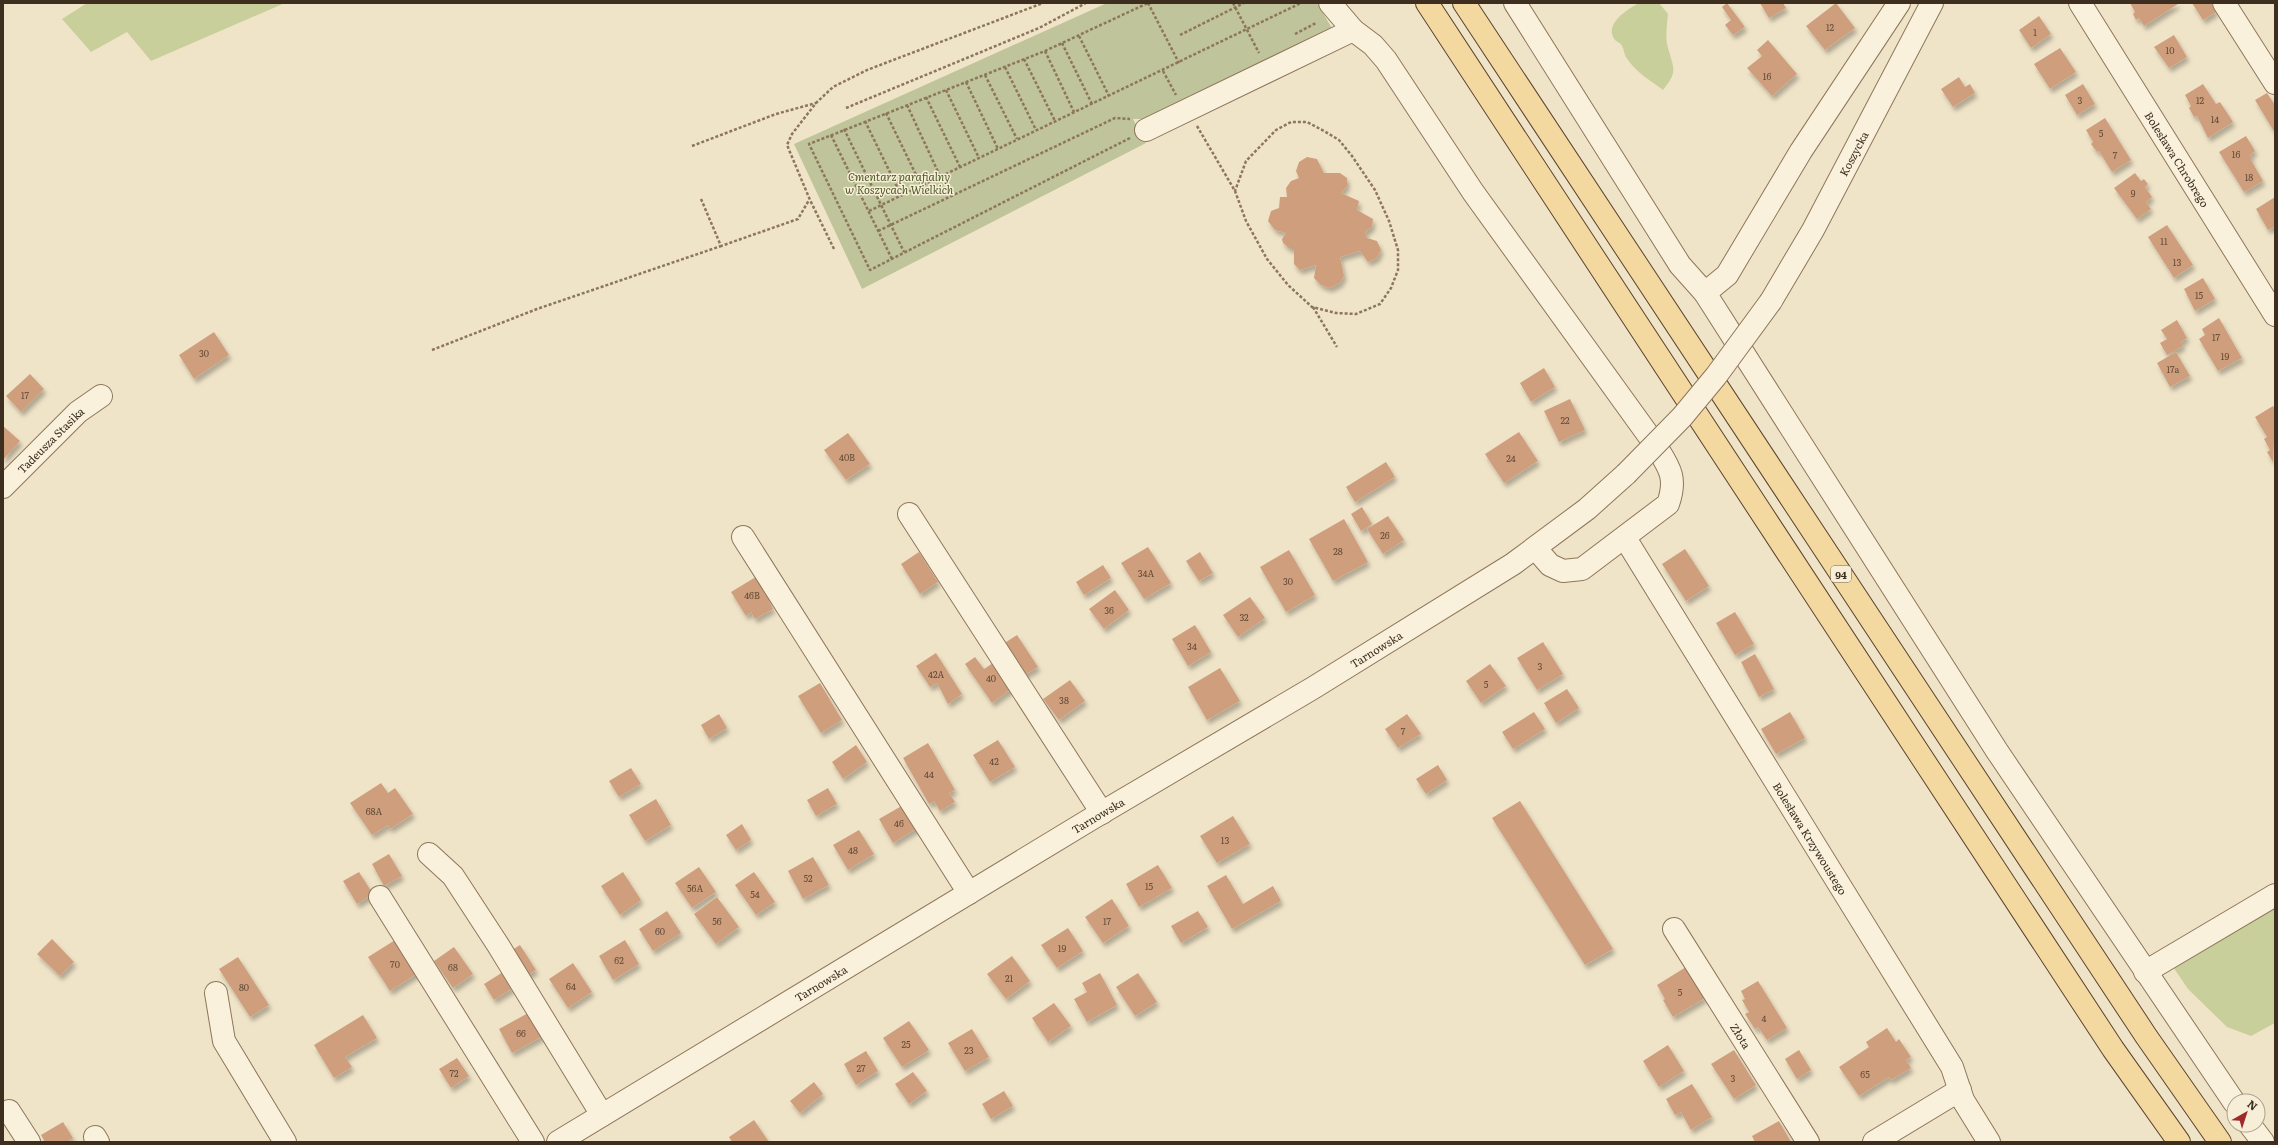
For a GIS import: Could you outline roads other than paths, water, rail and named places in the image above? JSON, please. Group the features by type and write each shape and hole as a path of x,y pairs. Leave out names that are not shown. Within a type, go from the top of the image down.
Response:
{"main road":[{"path":"1427,3 2113,1049 2180,1142"},
{"name":"94","path":"1464,3 2141,1030 2220,1142"}],"street":[{"path":"1330,3 1353,30 1373,45 1386,60 1473,192 1654,443 1672,473 1673,490 1668,504 1582,569 1563,571 1550,565 1536,549"},
{"path":"1515,3 1680,265 1705,293 1993,744 2228,1093"},
{"path":"1705,293 1727,275 1801,151 1899,3"},
{"name":"Koszycka","path":"1626,474 1682,417 1742,343 1771,301 1813,230 1932,3"},
{"name":"Bolesława Chrobrego","path":"2080,3 2268,289 2275,315"},
{"path":"2224,3 2275,83"},
{"path":"1148,129 1183,105 1353,30"},
{"name":"Tadeusza Stasika","path":"3,487 78,412 101,396"},
{"name":"Tarnowska","path":"558,1142 1102,813 1313,688 1536,549 1587,509 1626,474"},
{"path":"909,514 1102,813"},
{"path":"743,537 969,893"},
{"name":"Bolesława Krzywoustego","path":"1625,538 1952,1067 1962,1100 1989,1142"},
{"path":"429,854 457,882 498,945 602,1115"},
{"path":"2145,972 2275,894"},
{"path":"380,897 532,1142"},
{"name":"Złota","path":"1674,929 1808,1142"},
{"path":"216,993 224,1041 285,1142"},
{"path":"1874,1142 1960,1090"},
{"path":"9,1111 29,1142"},
{"path":"2256,1133 2263,1142"}],"park label":[{"name":"Cmentarz parafialny w Koszycach Wielkich","path":"899,182"}]}
